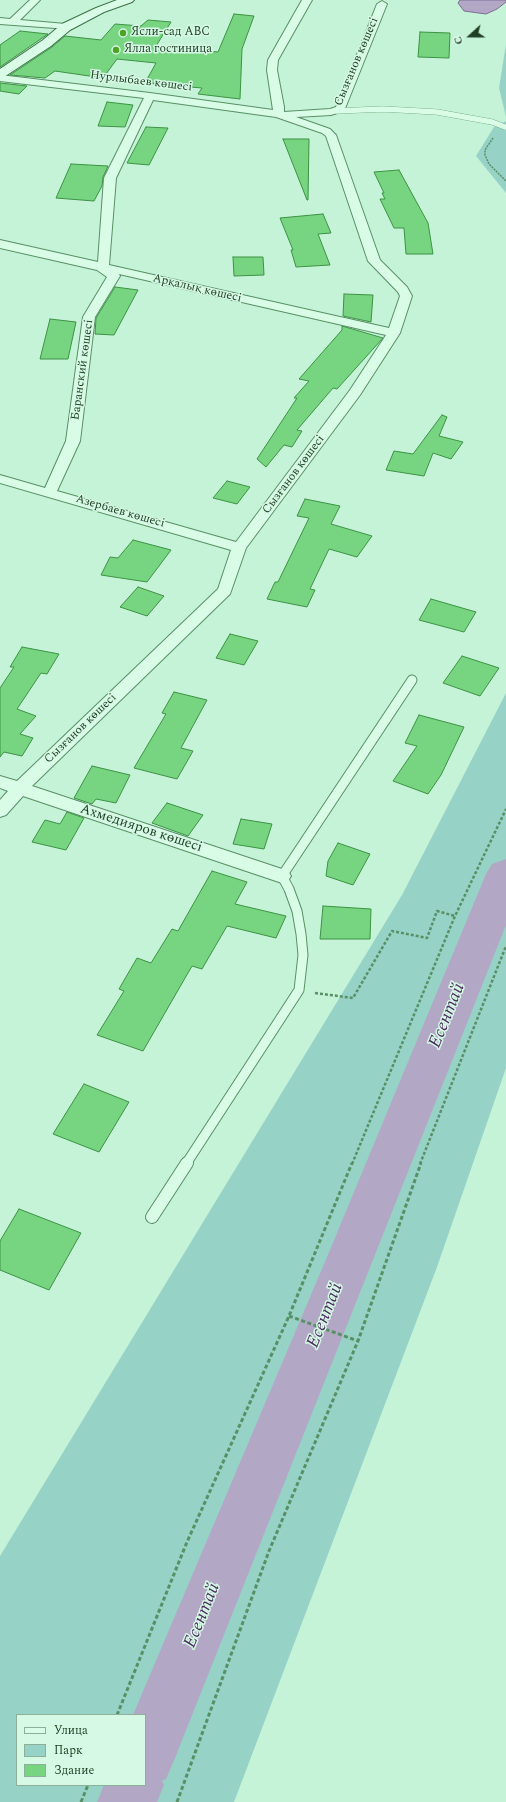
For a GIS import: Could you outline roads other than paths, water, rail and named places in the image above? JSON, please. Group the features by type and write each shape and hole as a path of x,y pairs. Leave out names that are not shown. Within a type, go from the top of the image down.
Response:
{"street":[{"path":"12,22 35,0"},
{"path":"0,74 47,43 66,27 100,10 128,0"},
{"path":"278,114 279,107 272,70 274,60 307,0"},
{"name":"Сызғанов көшесі","path":"278,114 337,111 340,109 382,4"},
{"path":"0,21 66,27"},
{"name":"Нурлыбаев көшесі","path":"0,78 150,96 278,114"},
{"name":"Баранский көшесі","path":"50,492 73,441 89,317 114,276 104,269 110,178 150,96"},
{"name":"Сызғанов көшесі","path":"0,811 19,789 225,590 239,548 355,392 394,333 406,293 374,261 331,135 326,131 278,114"},
{"name":"Арқалық көшесі","path":"0,244 104,269 394,333"},
{"name":"Азербаев көшесі","path":"0,479 50,492 239,548"},
{"name":"Ахмедияров көшесі","path":"0,782 282,876"}],"lane":[{"path":"337,111 383,109 431,112 492,122 505,127"},
{"path":"152,1217 299,990 303,955 301,934 297,911 289,889 282,876 412,680"}],"waterway":[{"name":"Есентай","path":"146,1756 351,1257 506,874"},
{"name":"Есентай","path":"127,1802 134,1786"}],"place":[{"name":"Ясли-сад ABC","path":"123,33"},
{"name":"Ялла гостиница","path":"116,50"}]}
